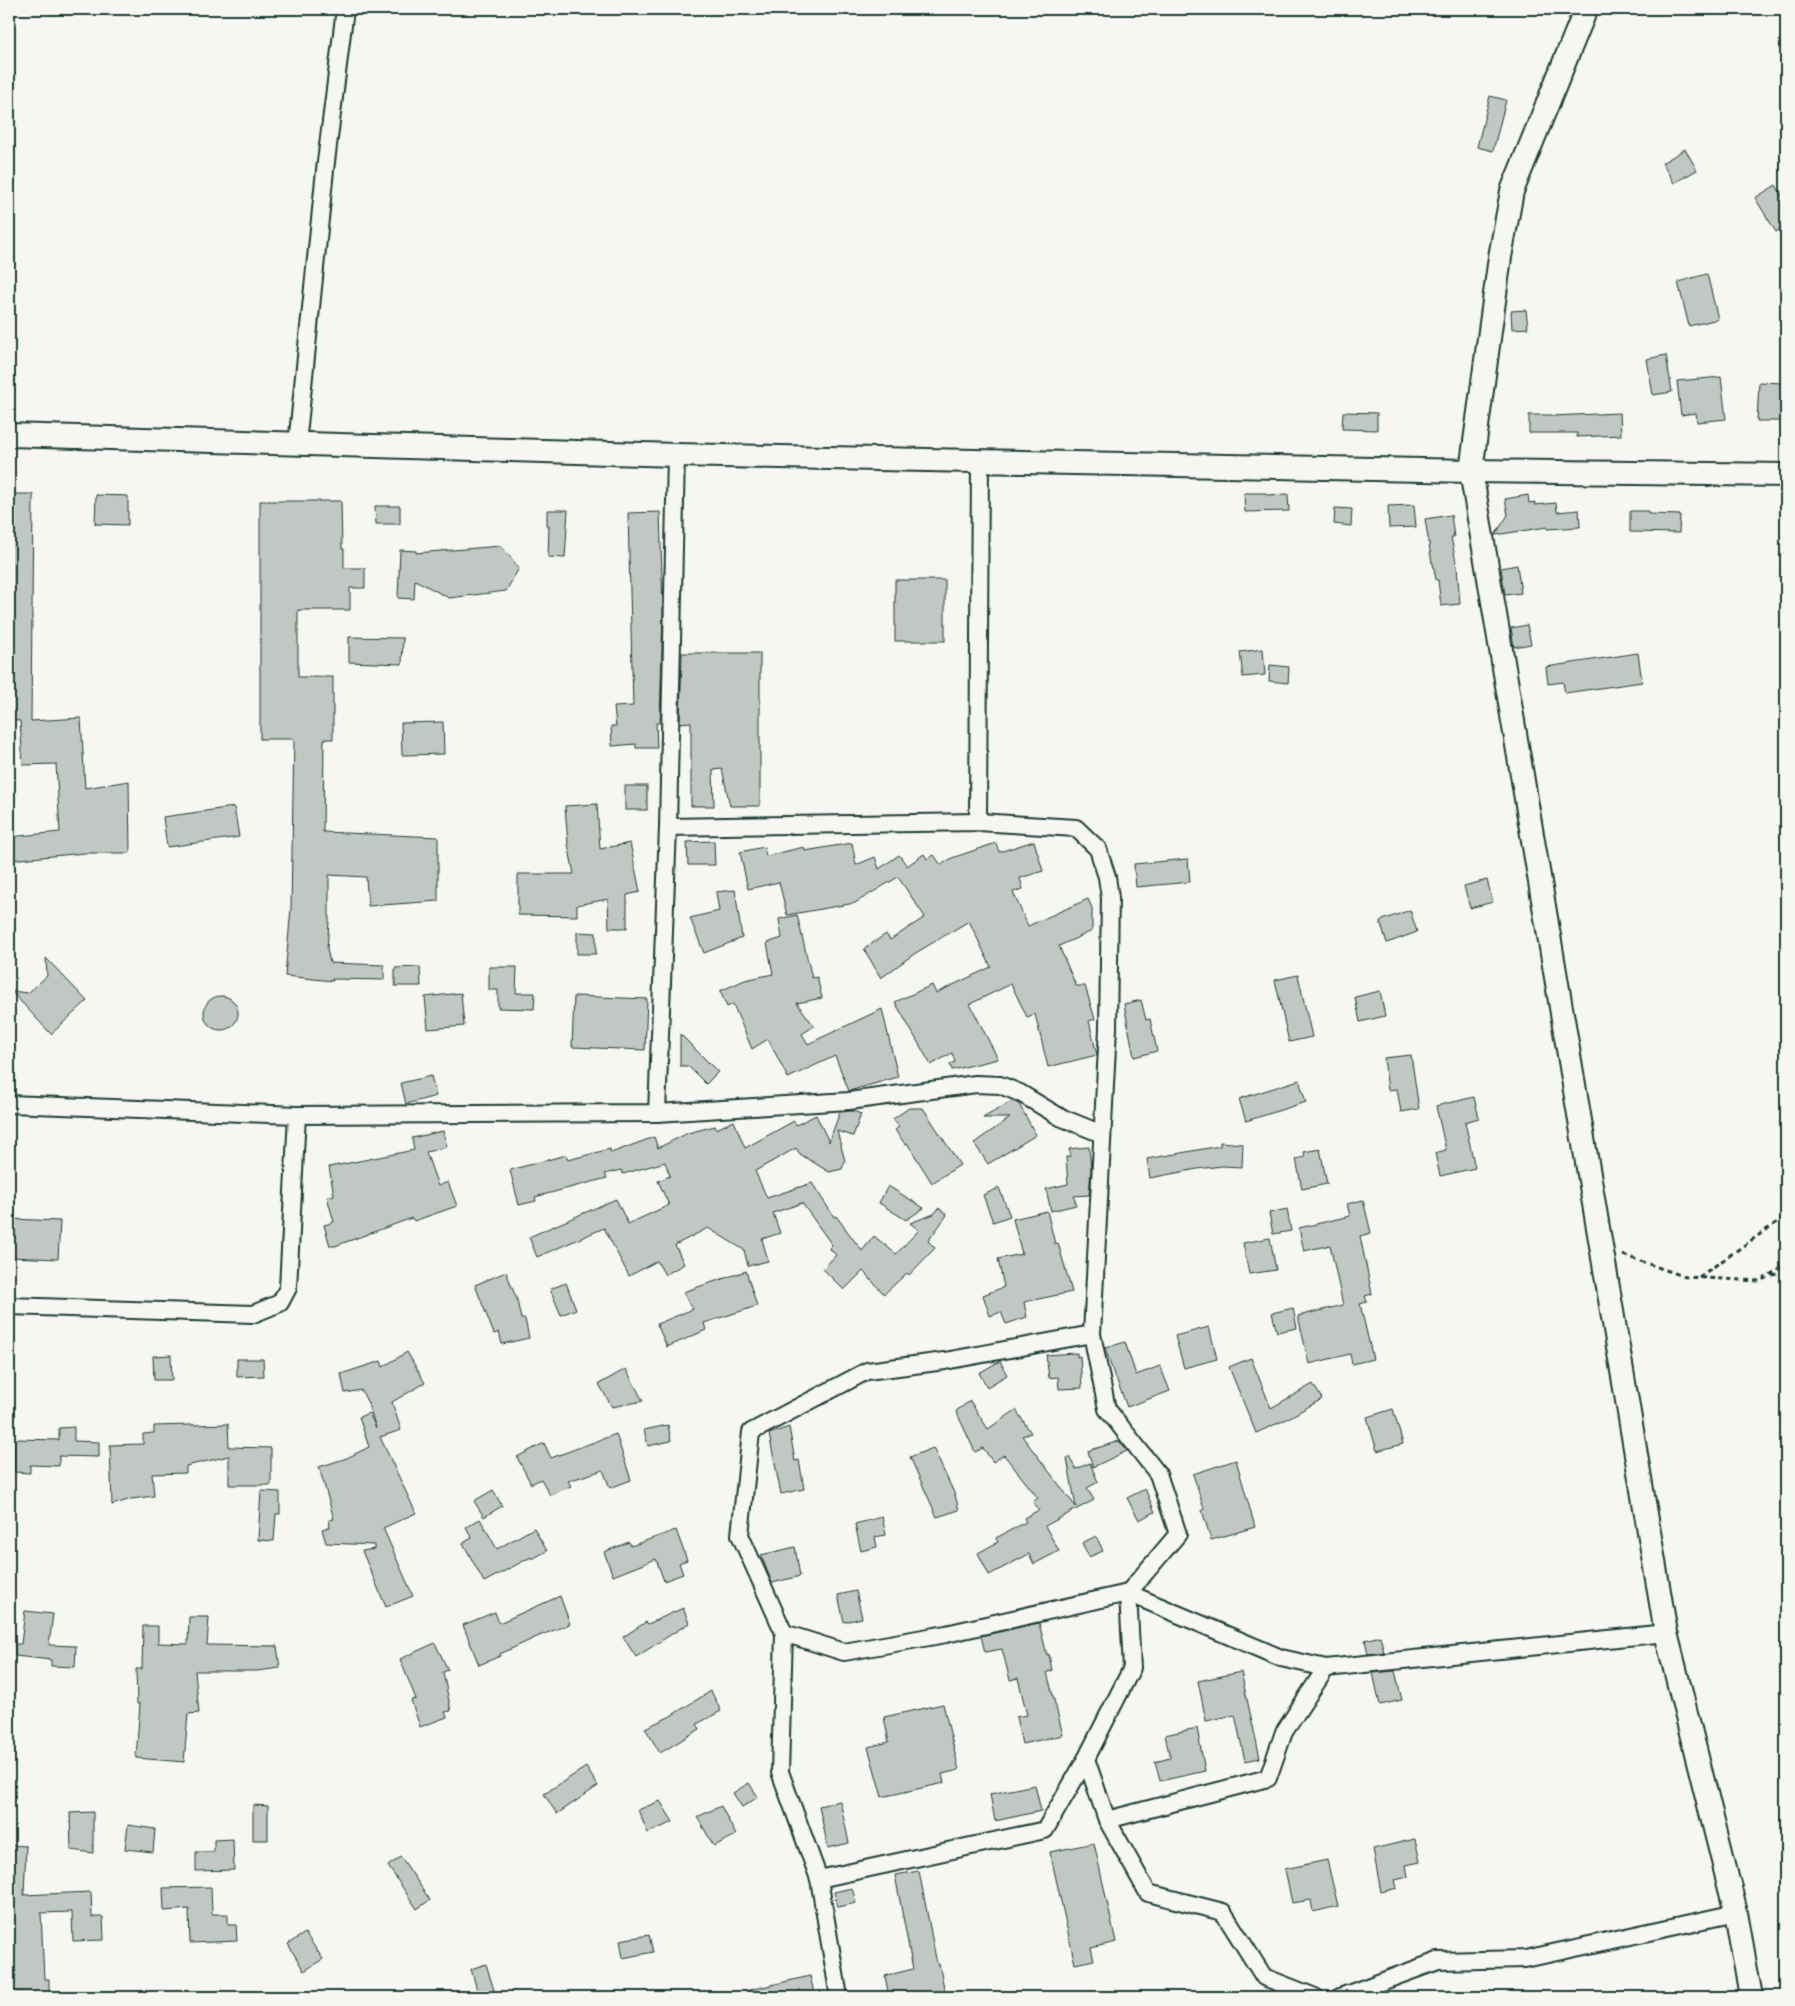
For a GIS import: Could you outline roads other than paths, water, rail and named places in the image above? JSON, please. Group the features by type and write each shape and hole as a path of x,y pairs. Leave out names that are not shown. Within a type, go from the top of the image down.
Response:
{"street":[{"path":"297,445 325,170 344,9"},
{"path":"1586,9 1512,191 1500,257 1471,471 1666,1633 1736,1913 1751,1997"},
{"path":"9,435 676,455 1471,471 1786,475"},
{"path":"657,1114 668,827 676,455"},
{"path":"978,822 980,460"},
{"path":"668,827 978,822 1076,828 1098,849 1108,878 1110,898 1108,1028 1092,1334 1107,1409 1158,1474 1178,1534 1128,1594 1132,1668 1086,1759 1045,1830 819,1878"},
{"path":"9,1104 297,1115 657,1114 848,1101 976,1084 1000,1085 1020,1093 1060,1117 1102,1134"},
{"path":"9,1306 253,1314 280,1303 288,1288 297,1115"},
{"path":"839,1997 819,1878 780,1772 784,1633 740,1535 751,1432 867,1371 945,1361 1092,1334"},
{"path":"784,1633 844,1652 946,1634 1128,1594 1281,1658 1326,1668 1666,1633"},
{"path":"1107,1820 1268,1778 1284,1732 1326,1668"},
{"path":"1086,1759 1107,1820 1148,1893 1222,1912 1264,1977 1315,1997"},
{"path":"1340,1997 1438,1961 1525,1959 1736,1913"}]}
